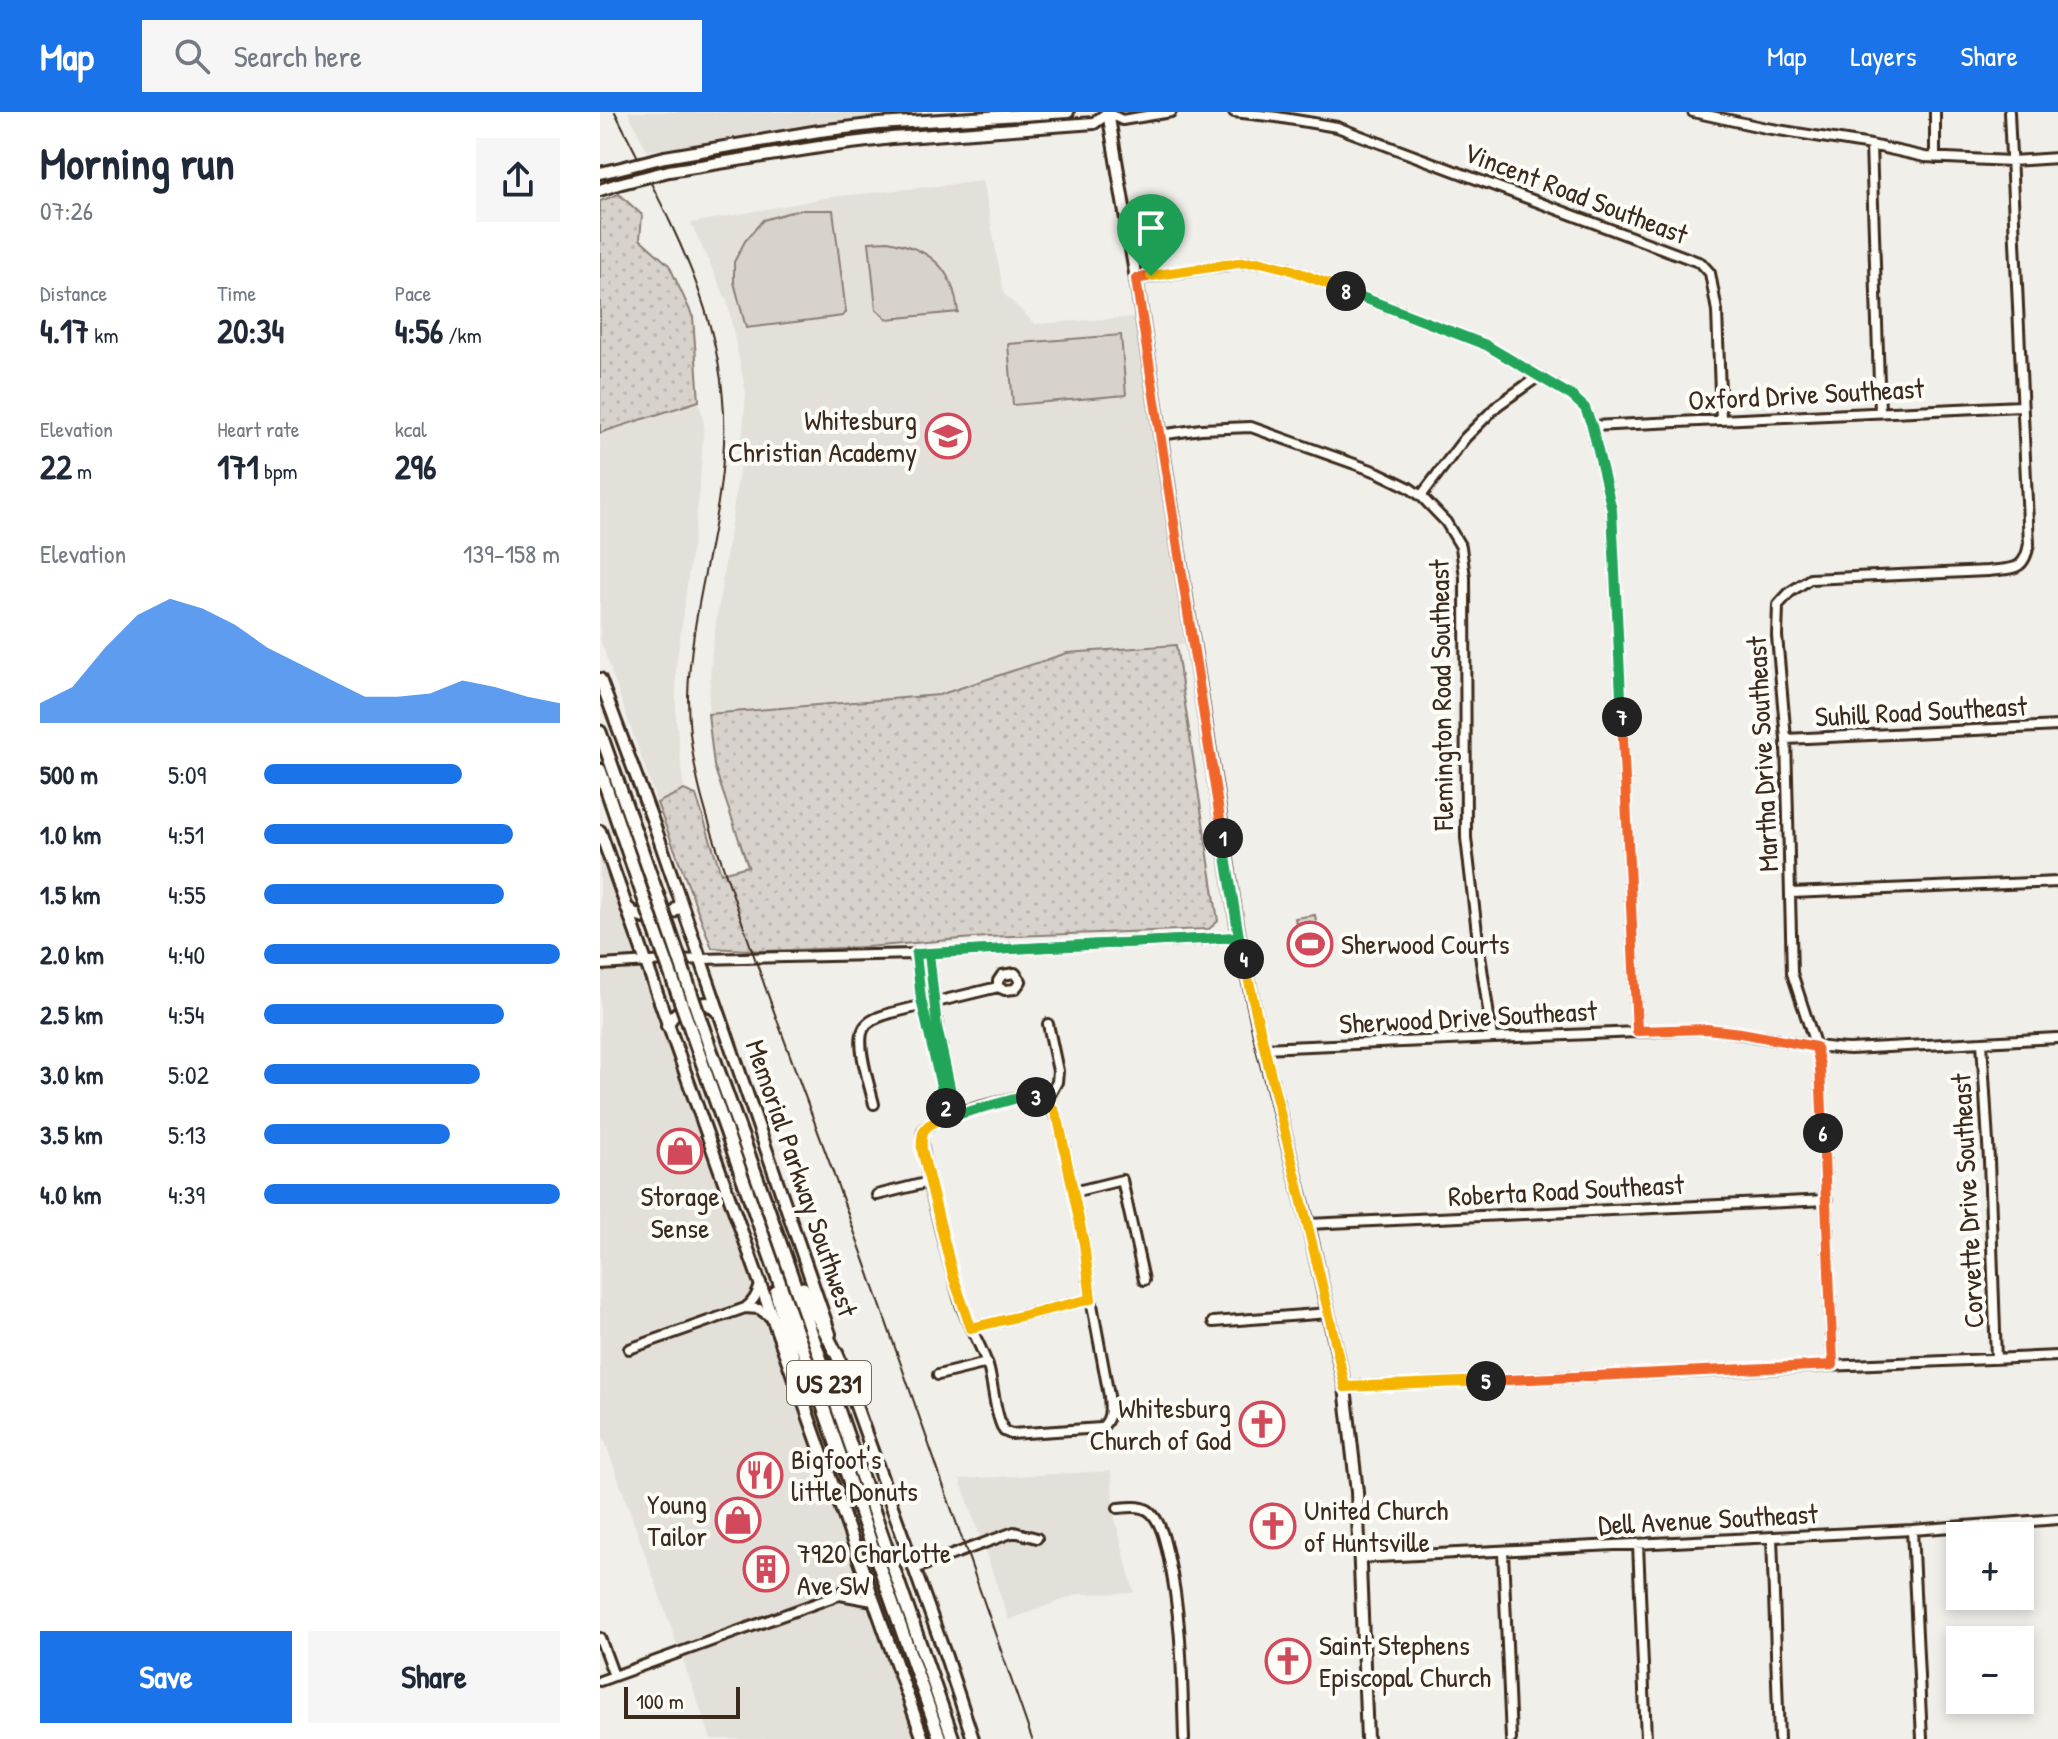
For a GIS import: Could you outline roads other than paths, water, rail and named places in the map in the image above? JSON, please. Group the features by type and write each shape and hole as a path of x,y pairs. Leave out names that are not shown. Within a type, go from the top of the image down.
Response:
{"highway":[{"name":"Memorial Parkway Southwest","path":"600,732 657,893 754,1210 940,1739"},
{"name":"Memorial Parkway Southwest","path":"600,770 643,896 769,1211 953,1739"},
{"path":"754,1210 806,1405"},
{"path":"769,1211 781,1229 806,1294 839,1359"}],"main road":[{"path":"600,173 665,157 829,130 1065,112"},
{"path":"600,190 669,171 826,146 1094,123 1106,112"},
{"path":"1106,112 1136,279 1239,937 1345,1387 1356,1479 1367,1739"},
{"name":"Memorial Parkway Southwest","path":"600,679 655,827 973,1739"},
{"path":"600,831 923,1739"},
{"path":"626,907 635,916 652,919 676,912 681,903"},
{"path":"667,1026 674,1014 690,1005 707,1003 720,1014"}],"street":[{"path":"1106,112 1122,120 1171,112"},
{"name":"Vincent Road Southeast","path":"1234,112 1337,127 1701,263 1710,273 1717,311 1721,420"},
{"path":"1693,112 1935,158 2011,161 2058,158"},
{"path":"1935,112 1935,158"},
{"name":"Martha Drive Southeast","path":"1833,1365 1820,1066 1792,973 1786,739 1778,605 1790,592 1810,579 1988,571 2011,568 2022,564 2027,557 2029,544 2009,112"},
{"path":"1871,145 1880,412"},
{"path":"1136,279 1238,263 1261,262 1289,269 1486,345 1572,396 1585,408 1612,510 1637,1031"},
{"path":"1421,496 1465,438 1498,405 1539,376"},
{"name":"Oxford Drive Southeast","path":"1592,426 2021,406"},
{"name":"Flemington Road Southeast","path":"1160,435 1251,427 1377,472 1421,496 1446,522 1461,547 1465,577 1466,838 1492,1037"},
{"name":"Suhill Road Southeast","path":"1786,739 2058,726"},
{"path":"1791,893 2058,882"},
{"path":"600,965 701,959 916,954 1239,937"},
{"path":"929,953 937,1027 952,1115"},
{"path":"916,954 923,1005 952,1115"},
{"path":"874,1104 860,1040 864,1027 875,1018 998,987"},
{"path":"1046,1102 1057,1082 1058,1071 1048,1024"},
{"name":"Sherwood Drive Southeast","path":"1263,1048 1707,1029 1816,1047 1850,1049 2058,1038"},
{"name":"Corvette Drive Southeast","path":"1982,1042 1996,1359"},
{"path":"1025,1096 1046,1102 1054,1110 1059,1123 1084,1244 1111,1412 1108,1423 1101,1428 1011,1434 1004,1431 1000,1423 987,1363 953,1276 929,1182 921,1136 924,1128 952,1115 1025,1096"},
{"path":"1073,1192 1122,1180 1144,1280"},
{"path":"877,1195 929,1182"},
{"name":"Roberta Road Southeast","path":"1308,1224 1827,1200"},
{"path":"629,1349 745,1308 757,1295 761,1282"},
{"path":"971,1328 1091,1299"},
{"path":"745,1308 759,1309 774,1320"},
{"path":"1213,1322 1329,1313"},
{"path":"1345,1387 2058,1356"},
{"path":"938,1375 987,1363"},
{"path":"1118,1508 1147,1509 1153,1514 1163,1535 1179,1610 1184,1739"},
{"name":"Dell Avenue Southeast","path":"1359,1558 1912,1530 2058,1519"},
{"path":"1912,1530 1922,1739"},
{"path":"914,1569 1014,1532 1037,1538"},
{"path":"1772,1537 1779,1739"},
{"path":"1638,1544 1646,1739"},
{"path":"1503,1551 1511,1739"},
{"path":"600,1681 839,1595 864,1573"},
{"path":"839,1595 873,1601"},
{"path":"600,1638 614,1676"}],"railway":[{"path":"615,112 691,271 717,353 723,397 722,474 694,633 688,697 692,750 702,799 750,944 1032,1739"}],"place":[{"name":"Whitesburg Christian Academy","path":"948,436"},
{"name":"Sherwood Courts","path":"1310,944"},
{"name":"Storage Sense","path":"680,1151"},
{"name":"Whitesburg Church of God","path":"1262,1424"},
{"name":"Bigfoot's little Donuts","path":"760,1475"},
{"name":"Young Tailor","path":"738,1520"},
{"name":"United Church of Huntsville","path":"1273,1526"},
{"name":"7920 Charlotte Ave SW","path":"766,1569"},
{"name":"Saint Stephens Episcopal Church","path":"1288,1661"}]}
